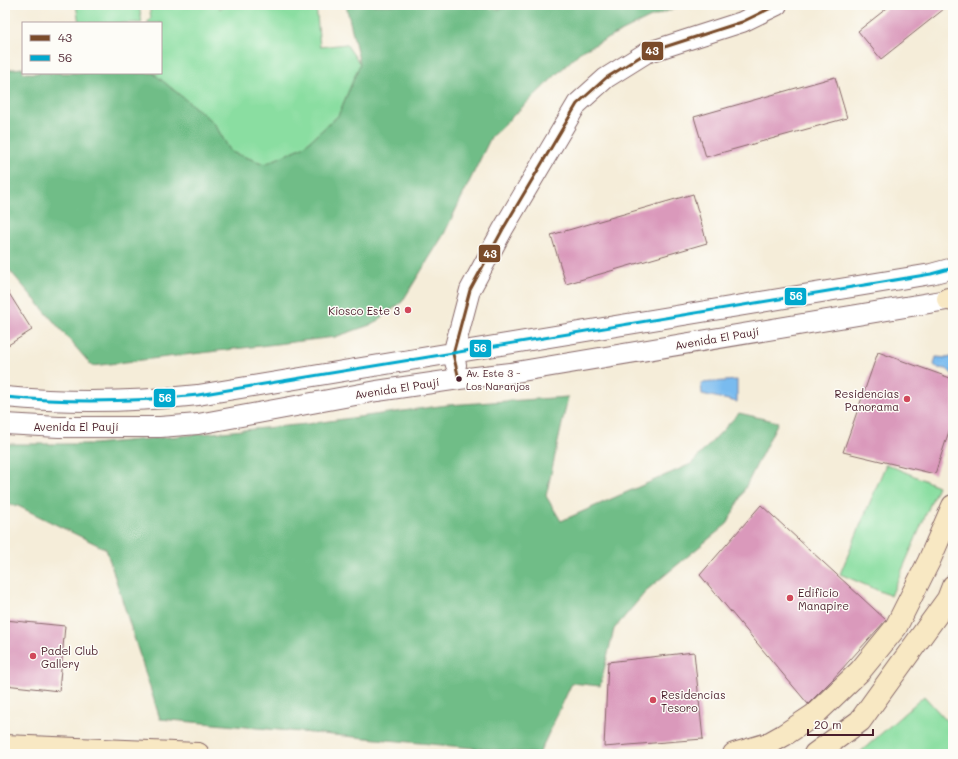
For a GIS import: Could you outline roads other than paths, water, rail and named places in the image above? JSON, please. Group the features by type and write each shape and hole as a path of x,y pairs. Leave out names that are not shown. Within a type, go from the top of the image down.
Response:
{"main road":[{"path":"734,754 768,744 784,735 814,715 860,671 896,627 929,561 953,506"},
{"path":"814,754 860,721 948,599 953,586"},
{"path":"5,746 198,754"}],"street":[{"path":"459,378 453,354 470,290 503,229 577,104 606,78 646,53 742,22 777,5"},
{"path":"5,397 68,400 163,398 198,395 931,274 953,268"},
{"name":"Avenida El Paují","path":"5,424 59,427 160,427 198,424 296,405 459,378 517,372 951,299"}],"water":[{"path":"953,356 953,375 947,369 937,368 934,365 936,357 948,358"},
{"path":"737,380 737,402 702,394 701,383"}],"place":[{"name":"Kiosco Este 3","path":"408,310"},
{"name":"Av. Este 3 - Los Naranjos","path":"459,379"},
{"name":"Residencias Panorama","path":"907,399"},
{"name":"Edificio Manapire","path":"790,598"},
{"name":"Padel Club Gallery","path":"33,656"},
{"name":"Residencias Tesoro","path":"653,700"}]}
